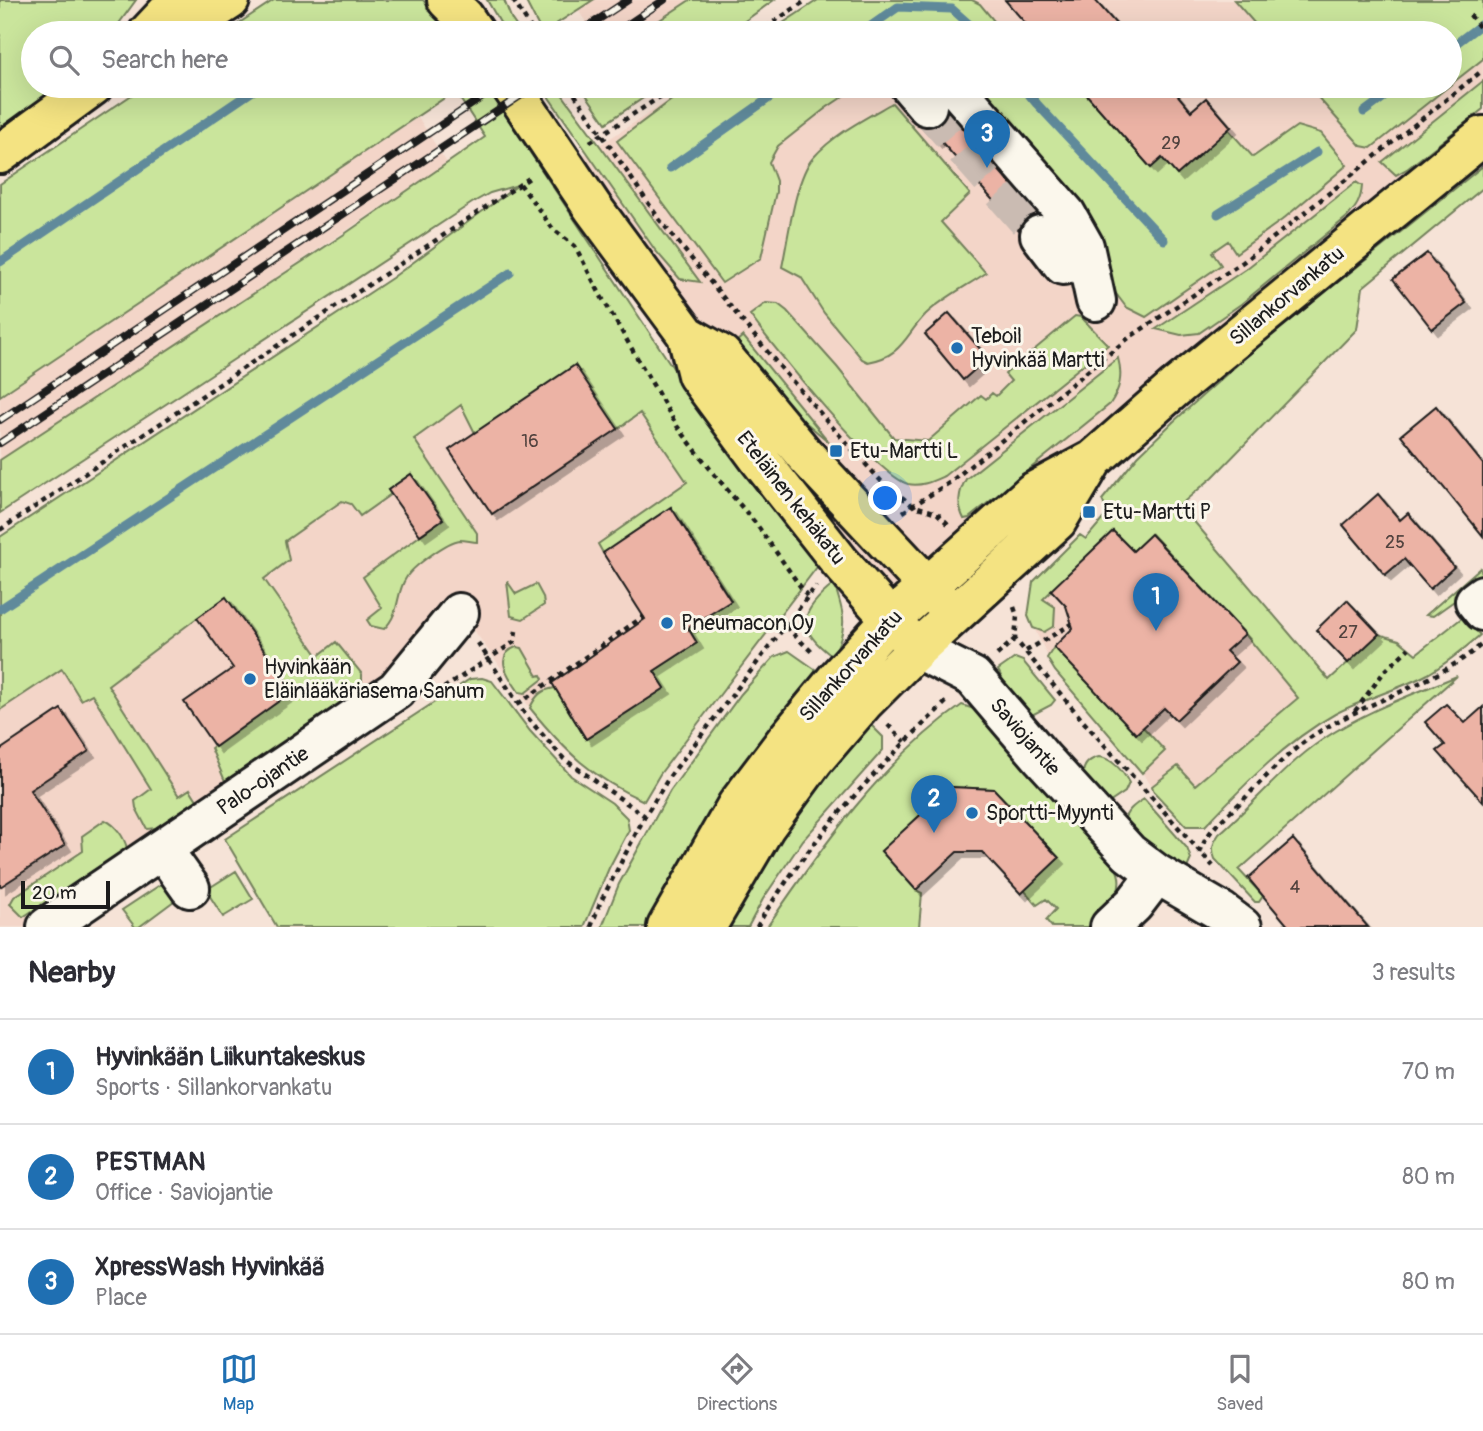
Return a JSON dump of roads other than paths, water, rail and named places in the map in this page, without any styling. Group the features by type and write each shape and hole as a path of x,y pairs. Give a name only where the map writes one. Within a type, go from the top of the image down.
{"main road":[{"path":"159,21 179,0"},
{"path":"198,21 230,0"},
{"path":"0,154 77,98"},
{"name":"Eteläinen kehäkatu","path":"519,98 593,208 687,335 697,375 840,562 917,649"},
{"name":"Sillankorvankatu","path":"667,927 737,805 821,698 891,620 1033,492 1093,460 1175,388 1483,136"},
{"name":"Eteläinen kehäkatu","path":"687,335 722,355 804,454 954,615"},
{"name":"Sillankorvankatu","path":"706,927 765,827 814,760 864,702 917,649 1057,521 1093,460"}],"street":[{"path":"936,98 1066,214 1084,246 1096,301"},
{"path":"1040,235 1063,265"},
{"name":"Palo-ojantie","path":"47,927 103,902 163,850 396,690 459,613"},
{"name":"Saviojantie","path":"954,615 973,677"},
{"name":"Saviojantie","path":"917,649 973,677 1129,853 1157,874 1203,882 1222,912 1242,927"},
{"path":"163,850 190,888"},
{"path":"1110,927 1134,904 1157,874"}],"waterway":[{"path":"878,21 898,7 952,9 966,21"},
{"path":"1462,39 1483,23"},
{"path":"0,262 242,98"},
{"path":"670,168 769,98"},
{"path":"1032,98 1164,240"},
{"path":"1364,112 1383,98"},
{"path":"1218,214 1317,152"},
{"path":"0,609 510,273"}],"tunnel":[{"path":"927,106 1040,235"}],"railway":[{"path":"596,21 628,0"},
{"path":"633,21 664,0"},
{"path":"0,420 481,98"},
{"path":"0,443 517,98"}],"place":[{"name":"XpressWash Hyvinkää","path":"987,168"},
{"name":"Teboil Hyvinkää Martti","path":"957,348"},
{"name":"Etu-Martti L","path":"836,451"},
{"name":"Etu-Martti P","path":"1089,512"},
{"name":"Pneumacon Oy","path":"667,623"},
{"name":"Hyvinkään Liikuntakeskus","path":"1156,631"},
{"name":"Hyvinkään Eläinlääkäriasema Sanum","path":"250,679"},
{"name":"Sportti-Myynti","path":"972,813"},
{"name":"PESTMAN","path":"934,833"}]}
